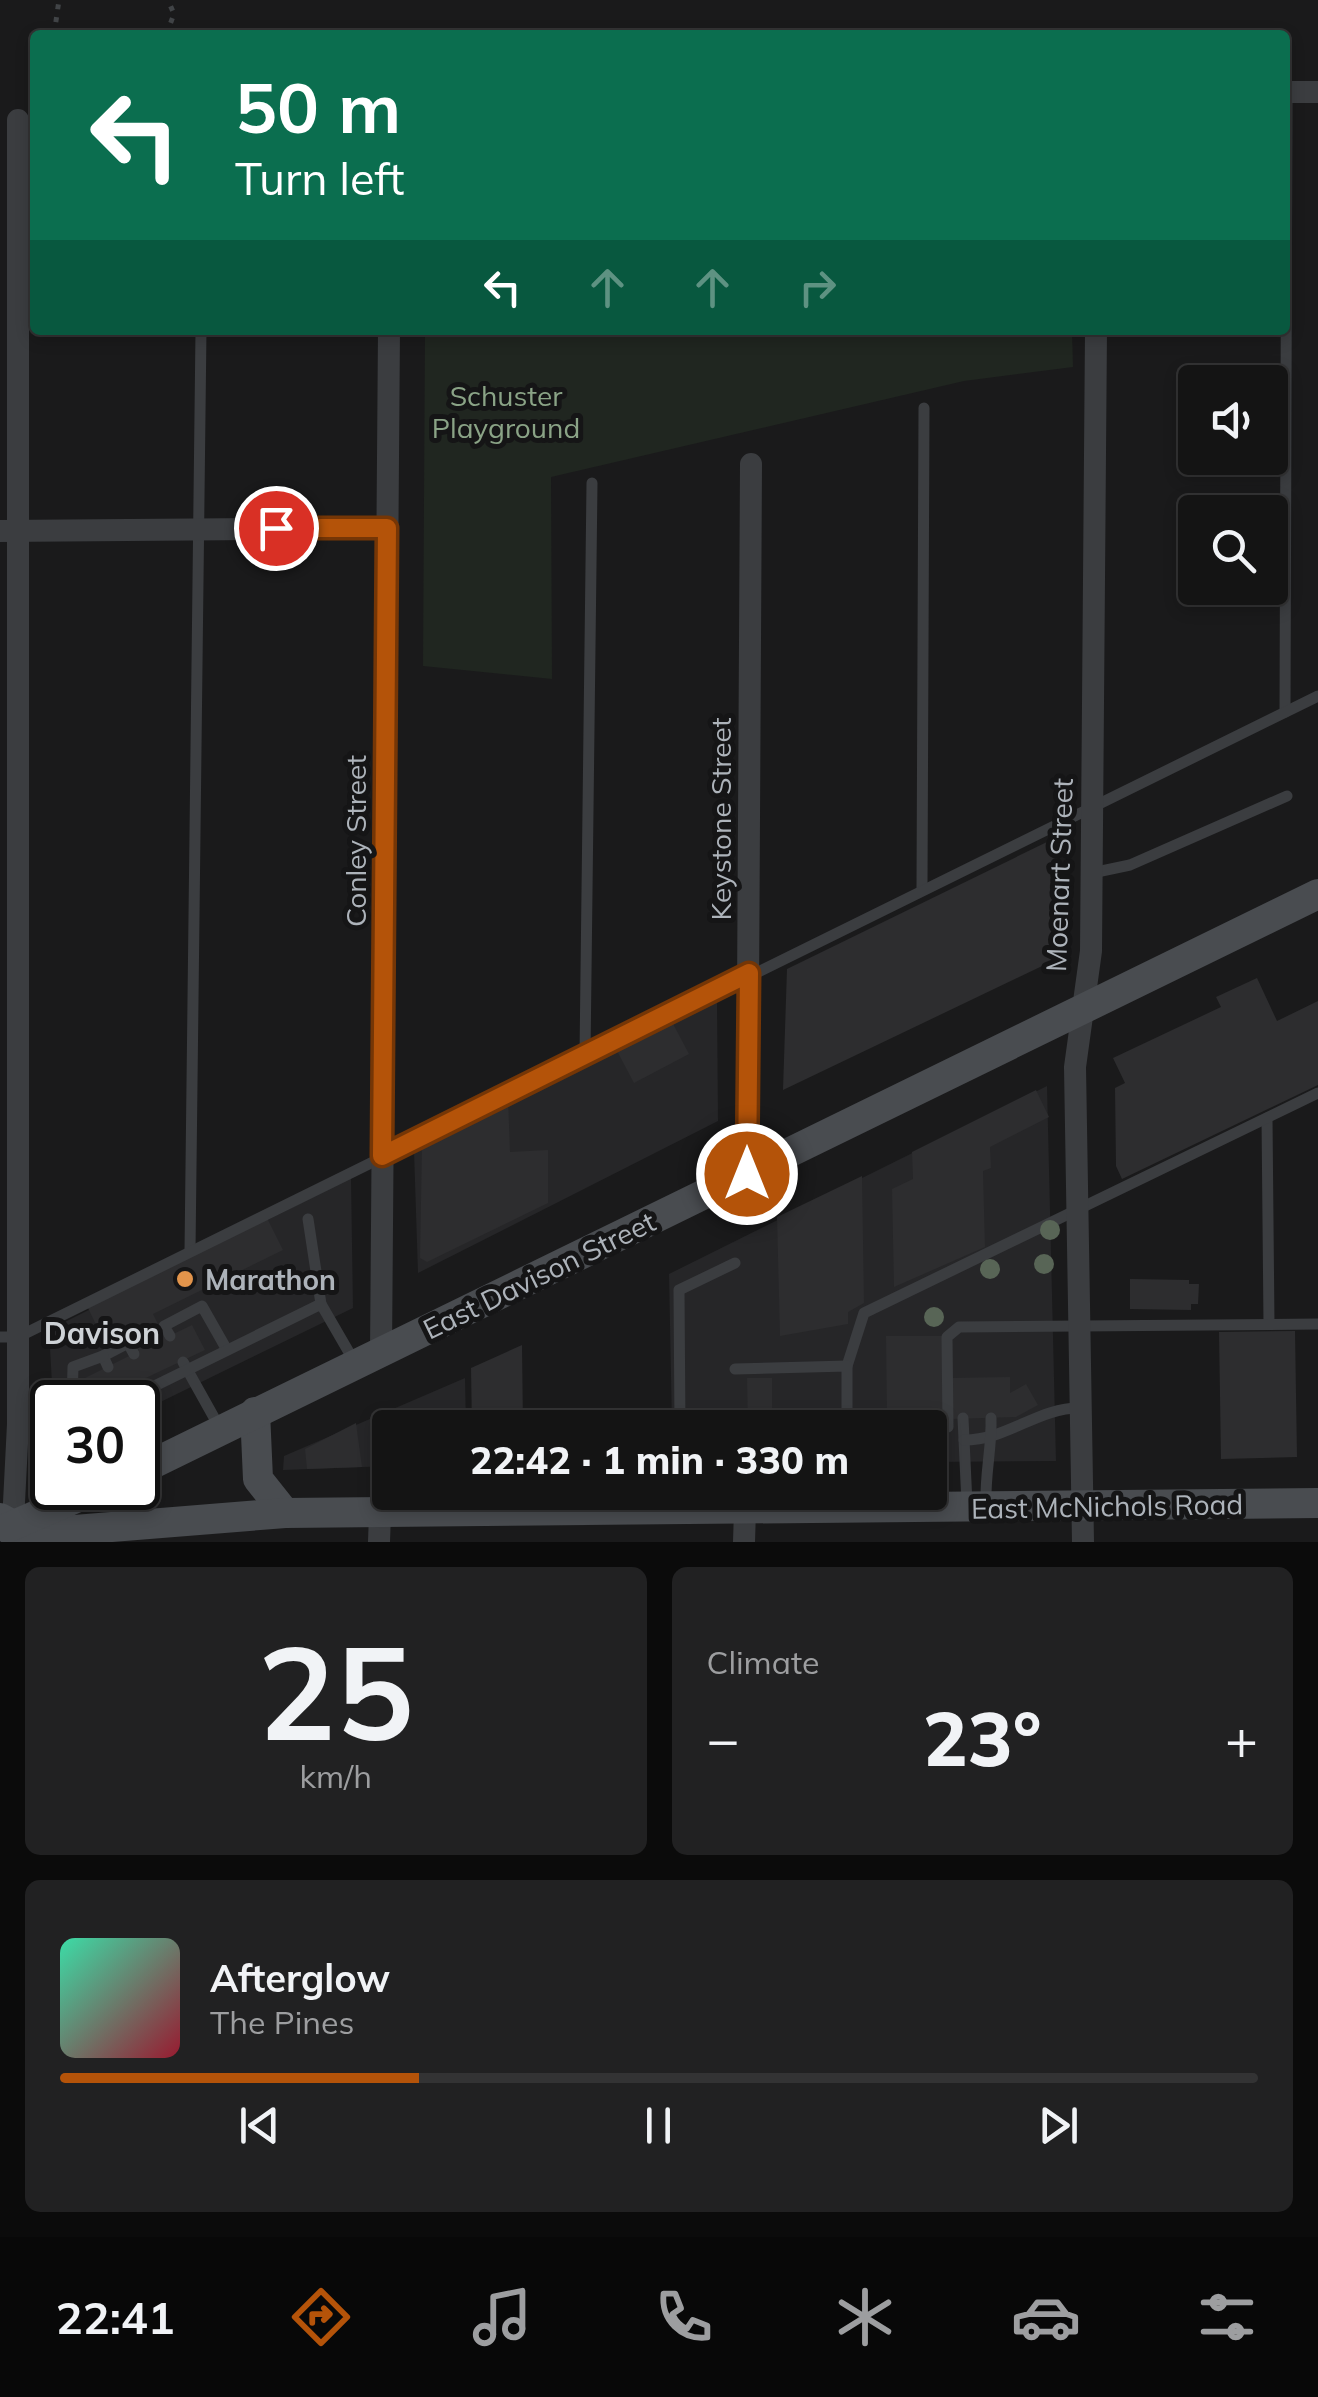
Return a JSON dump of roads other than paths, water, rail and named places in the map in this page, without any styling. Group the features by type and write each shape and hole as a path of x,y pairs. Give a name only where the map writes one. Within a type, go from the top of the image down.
{"main road":[{"name":"East Davison Street","path":"160,1459 1318,894"},
{"path":"255,1412 258,1479 285,1514"},
{"name":"East McNichols Road","path":"947,1506 1318,1503"},
{"path":"6,1529 49,1510"},
{"name":"East McNichols Road","path":"6,1529 77,1531 285,1514 380,1528 744,1510"}],"street":[{"path":"1290,92 1318,92"},
{"path":"6,1529 18,1424 9,1337 8,531 18,120"},
{"name":"Conley Street","path":"368,1359 382,1156 389,335"},
{"name":"Moenart Street","path":"1083,1542 1075,1063 1092,952 1096,335"},
{"name":"Keystone Street","path":"747,1174 752,464"},
{"path":"8,531 387,528"},
{"path":"744,1510 744,1542"}],"lane":[{"path":"190,1251 202,335"},
{"path":"1285,712 1286,335"},
{"path":"922,888 924,408"},
{"path":"585,1055 592,483"},
{"path":"9,1337 1318,696"},
{"path":"1092,873 1130,864 1286,796"},
{"path":"847,1410 847,1366 864,1313 1318,1092"},
{"path":"1267,1118 1269,1324"},
{"path":"308,1219 320,1304 368,1359"},
{"path":"680,1410 679,1290 735,1263"},
{"path":"157,1380 320,1304"},
{"path":"165,1330 202,1306 227,1350"},
{"path":"948,1427 947,1337 959,1327 1318,1324"},
{"path":"72,1380 72,1366 106,1361 131,1346"},
{"path":"185,1365 221,1430"},
{"path":"734,1369 847,1366"},
{"path":"964,1440 992,1440 1059,1408 1081,1408"},
{"path":"963,1418 977,1508"},
{"path":"977,1508 992,1440 991,1418"},
{"path":"18,1424 30,1425"}],"place":[{"name":"Marathon","path":"185,1279"}],"district":[{"name":"Davison","path":"102,1333"}],"park label":[{"name":"Schuster Playground","path":"506,411"}]}
